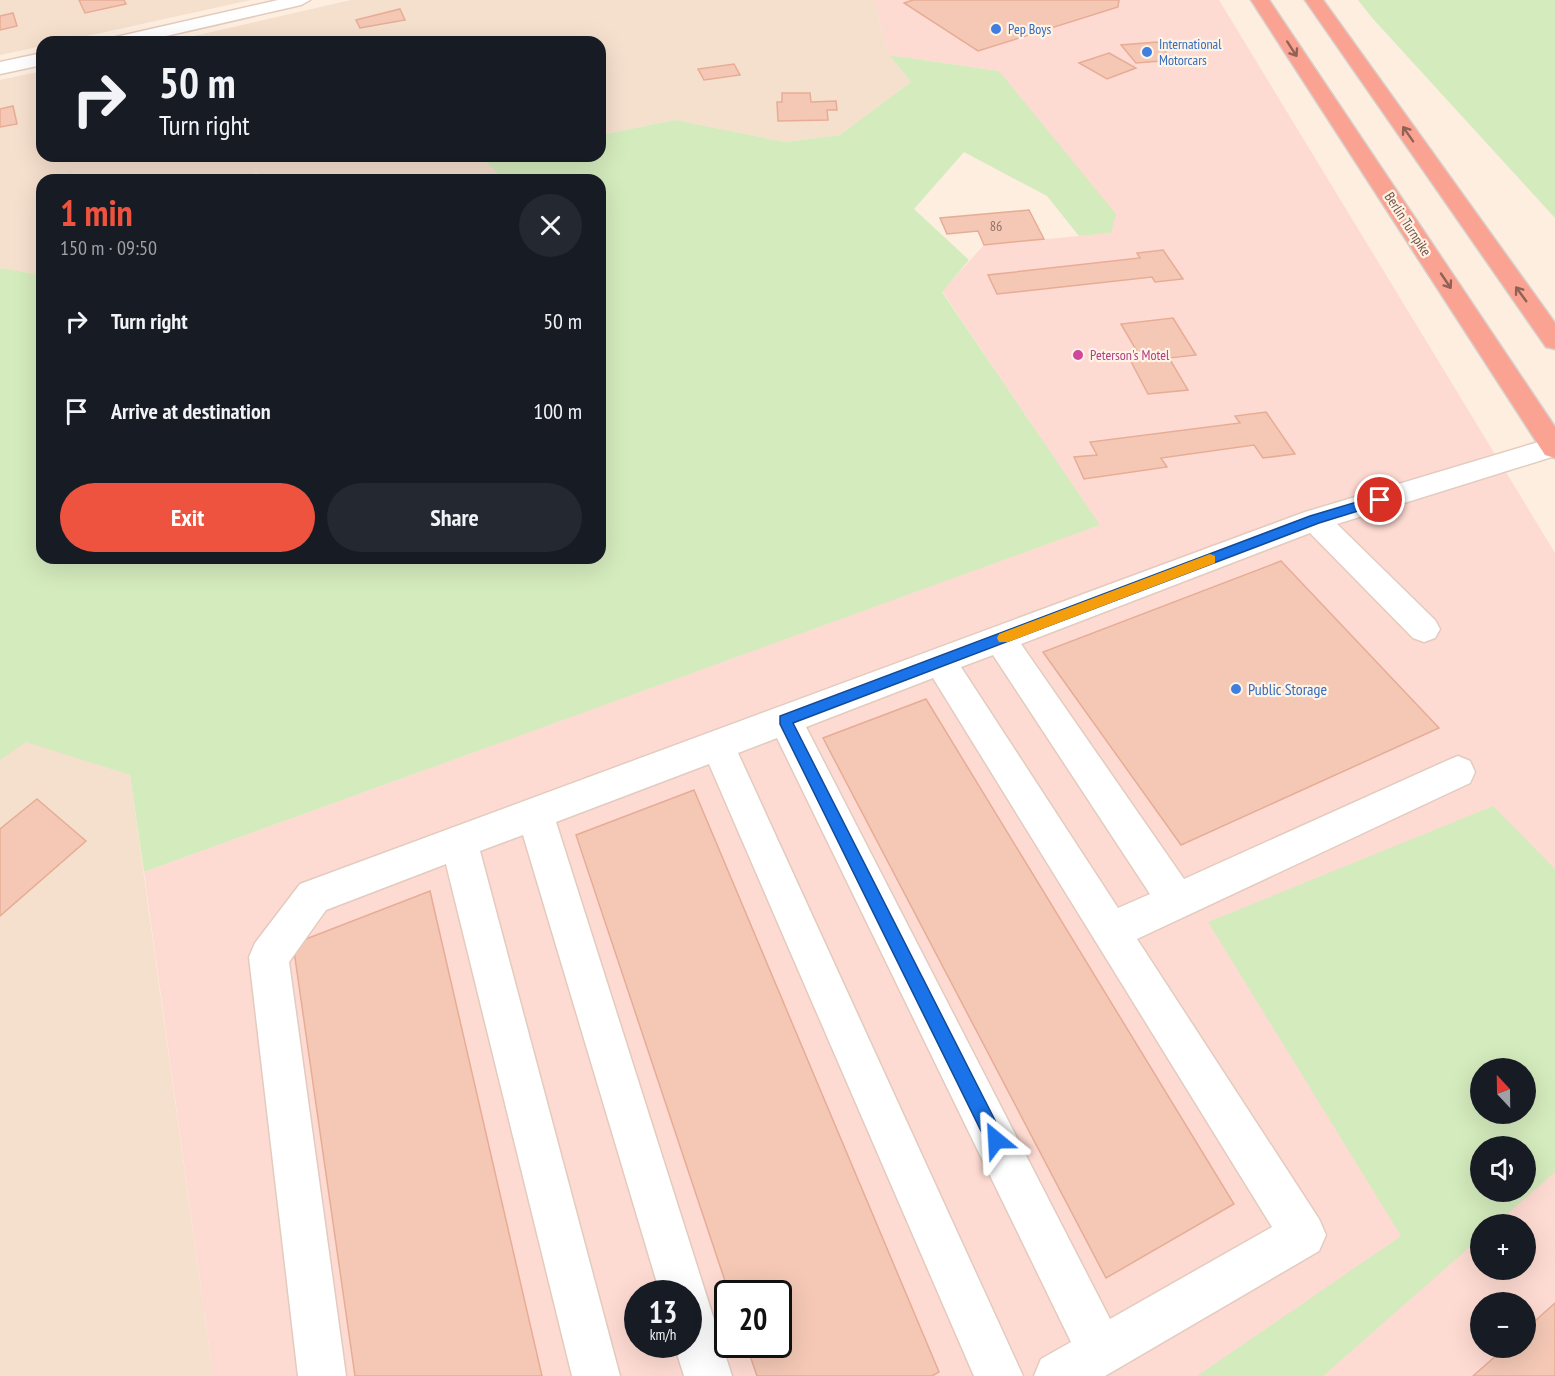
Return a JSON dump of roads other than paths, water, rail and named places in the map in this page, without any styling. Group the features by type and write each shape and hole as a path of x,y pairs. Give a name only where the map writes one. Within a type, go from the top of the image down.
{"highway":[{"name":"Berlin Turnpike","path":"1260,0 1554,447"},
{"path":"1314,0 1555,341"}],"street":[{"path":"142,36 301,0"},
{"path":"0,68 36,60"},
{"path":"322,1376 268,957 313,897 1315,520 1554,447"},
{"path":"1315,520 1424,629"},
{"path":"1000,639 1176,900"},
{"path":"940,662 1303,1234 1058,1376"},
{"path":"785,720 1101,1351"},
{"path":"718,746 999,1376"},
{"path":"1111,931 1458,771"},
{"path":"535,814 678,1280"},
{"path":"459,842 596,1376"},
{"path":"702,1357 708,1376"}],"place":[{"name":"Pep Boys","path":"996,29"},
{"name":"International Motorcars","path":"1147,52"},
{"name":"Peterson's Motel","path":"1078,355"},
{"name":"Public Storage","path":"1236,689"}]}
